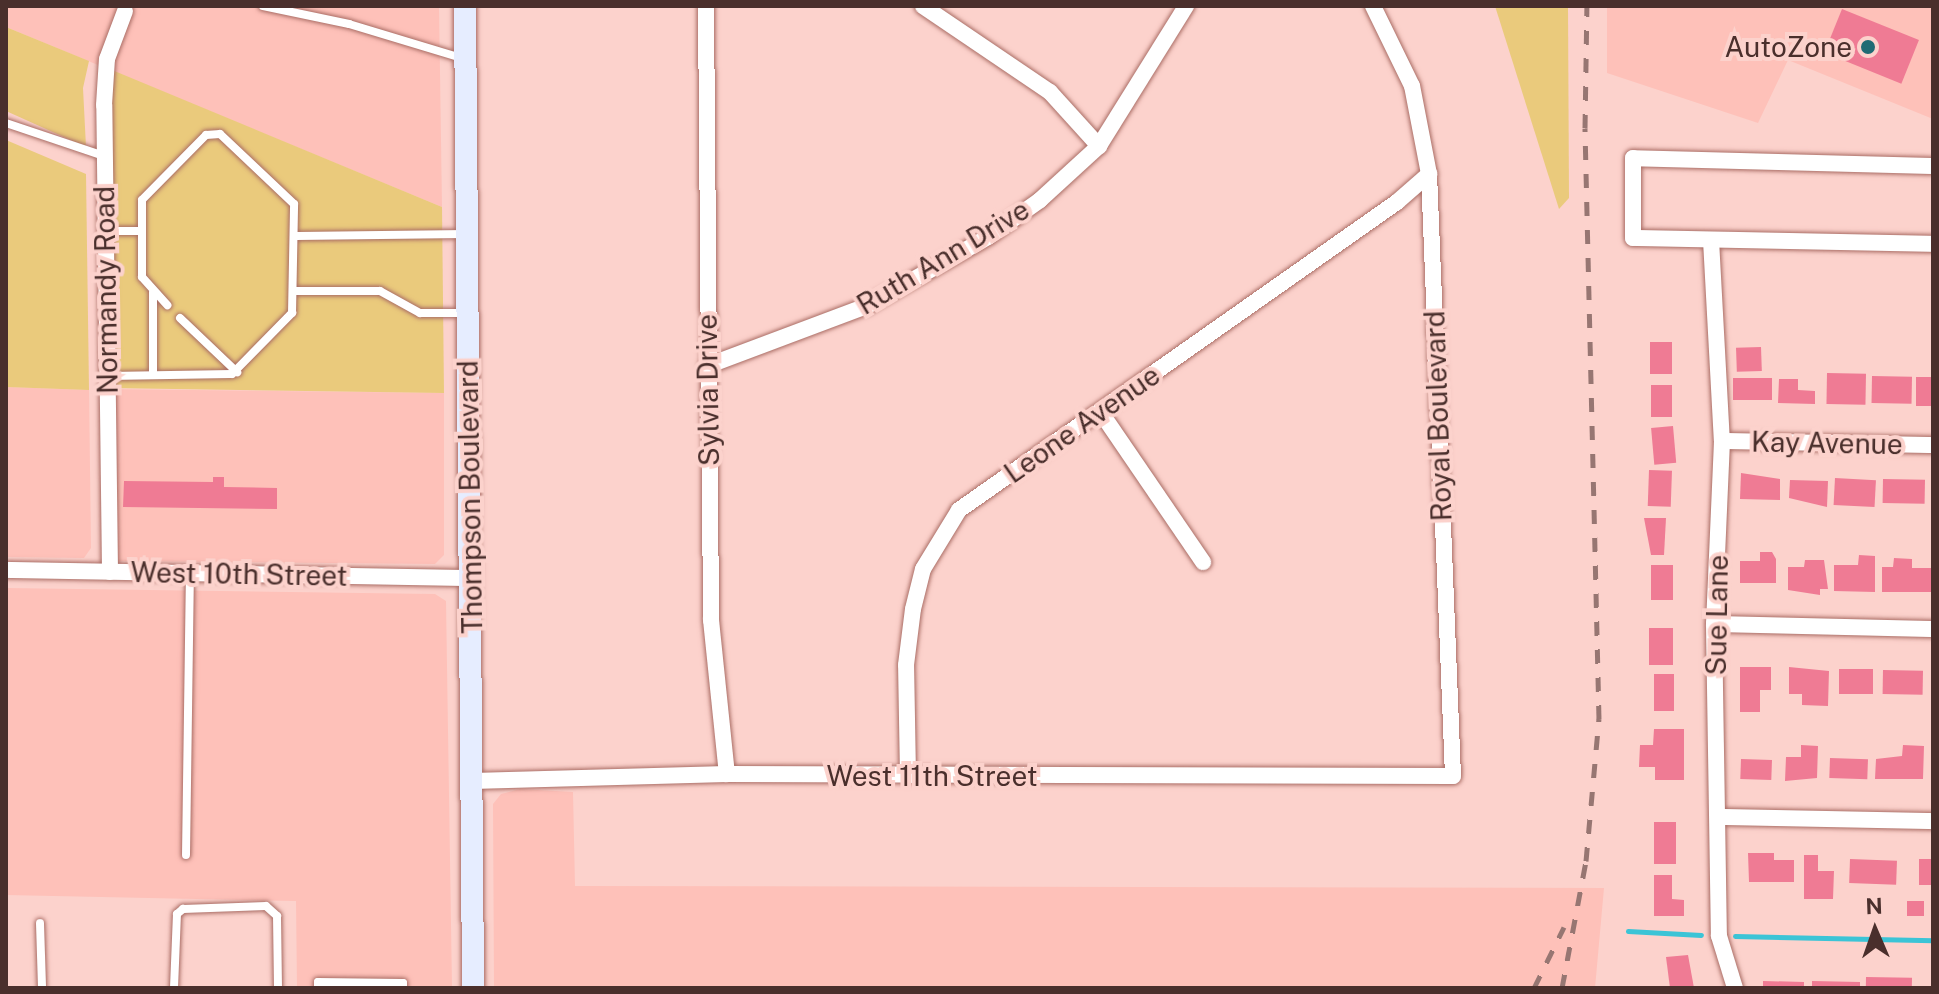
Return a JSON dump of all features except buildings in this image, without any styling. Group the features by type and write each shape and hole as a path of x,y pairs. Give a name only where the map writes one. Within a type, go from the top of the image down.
{"main road":[{"name":"Thompson Boulevard","path":"465,6 473,988"}],"street":[{"name":"Sylvia Drive","path":"706,6 711,620 727,774"},
{"path":"923,6 1050,92 1099,146"},
{"name":"Ruth Ann Drive","path":"707,366 790,338 917,280 1040,200 1099,146 1186,6"},
{"name":"Royal Boulevard","path":"1373,6 1412,86 1429,174 1453,776 1392,776"},
{"name":"Normandy Road","path":"110,572 105,156 107,59 125,11"},
{"path":"1933,166 1633,158 1633,238 1933,244"},
{"name":"Leone Avenue","path":"908,776 906,665 923,569 939,538 959,510 1397,202 1429,174"},
{"name":"Sue Lane","path":"1711,240 1722,441 1714,624 1720,817 1719,936 1735,988"},
{"path":"1100,411 1203,562"},
{"name":"Kay Avenue","path":"1722,441 1933,445"},
{"name":"West 10th Street","path":"6,570 471,578"},
{"path":"1714,624 1933,629"},
{"name":"West 11th Street","path":"472,781 727,774 1392,776"},
{"path":"1720,817 1933,821"}],"lane":[{"path":"263,6 349,24 465,60"},
{"path":"6,123 105,156"},
{"path":"107,376 237,372 290,317 296,291 296,236 291,198 225,138 213,134 142,200 142,277 167,305"},
{"path":"106,231 141,231"},
{"path":"296,236 467,234"},
{"path":"296,291 380,291 420,313 468,313"},
{"path":"153,292 153,375"},
{"path":"180,318 237,372"},
{"path":"186,855 190,573"},
{"path":"174,988 177,914 183,909 266,906 277,916 278,988"},
{"path":"40,923 42,988"},
{"path":"318,988 318,982 403,983 403,988"}],"shaded area":[{"path":"6,6 439,6 442,207 6,27"},
{"path":"1495,6 1568,6 1569,198 1559,209"},
{"path":"1607,6 1933,6 1933,119 1788,60 1758,123 1607,73"},
{"path":"6,27 89,61 83,88 86,147 6,111"},
{"path":"112,70 442,207 444,393 109,388"},
{"path":"6,140 86,174 89,390 6,387"},
{"path":"6,387 89,390 91,548 84,558 6,557"},
{"path":"109,389 444,393 444,555 435,564 118,561 110,550"},
{"path":"6,588 435,594 446,601 452,988 297,988 296,901 6,895"},
{"path":"520,789 573,792 575,886 1604,888 1595,988 494,988 493,804 501,794"}],"waterway":[{"path":"1628,931 1701,935"},
{"path":"1735,936 1933,940"}],"railway":[{"path":"1562,988 1586,861 1599,719 1585,128 1587,6"},
{"path":"1534,988 1564,927"}],"place":[{"name":"AutoZone","path":"1868,47"}]}
